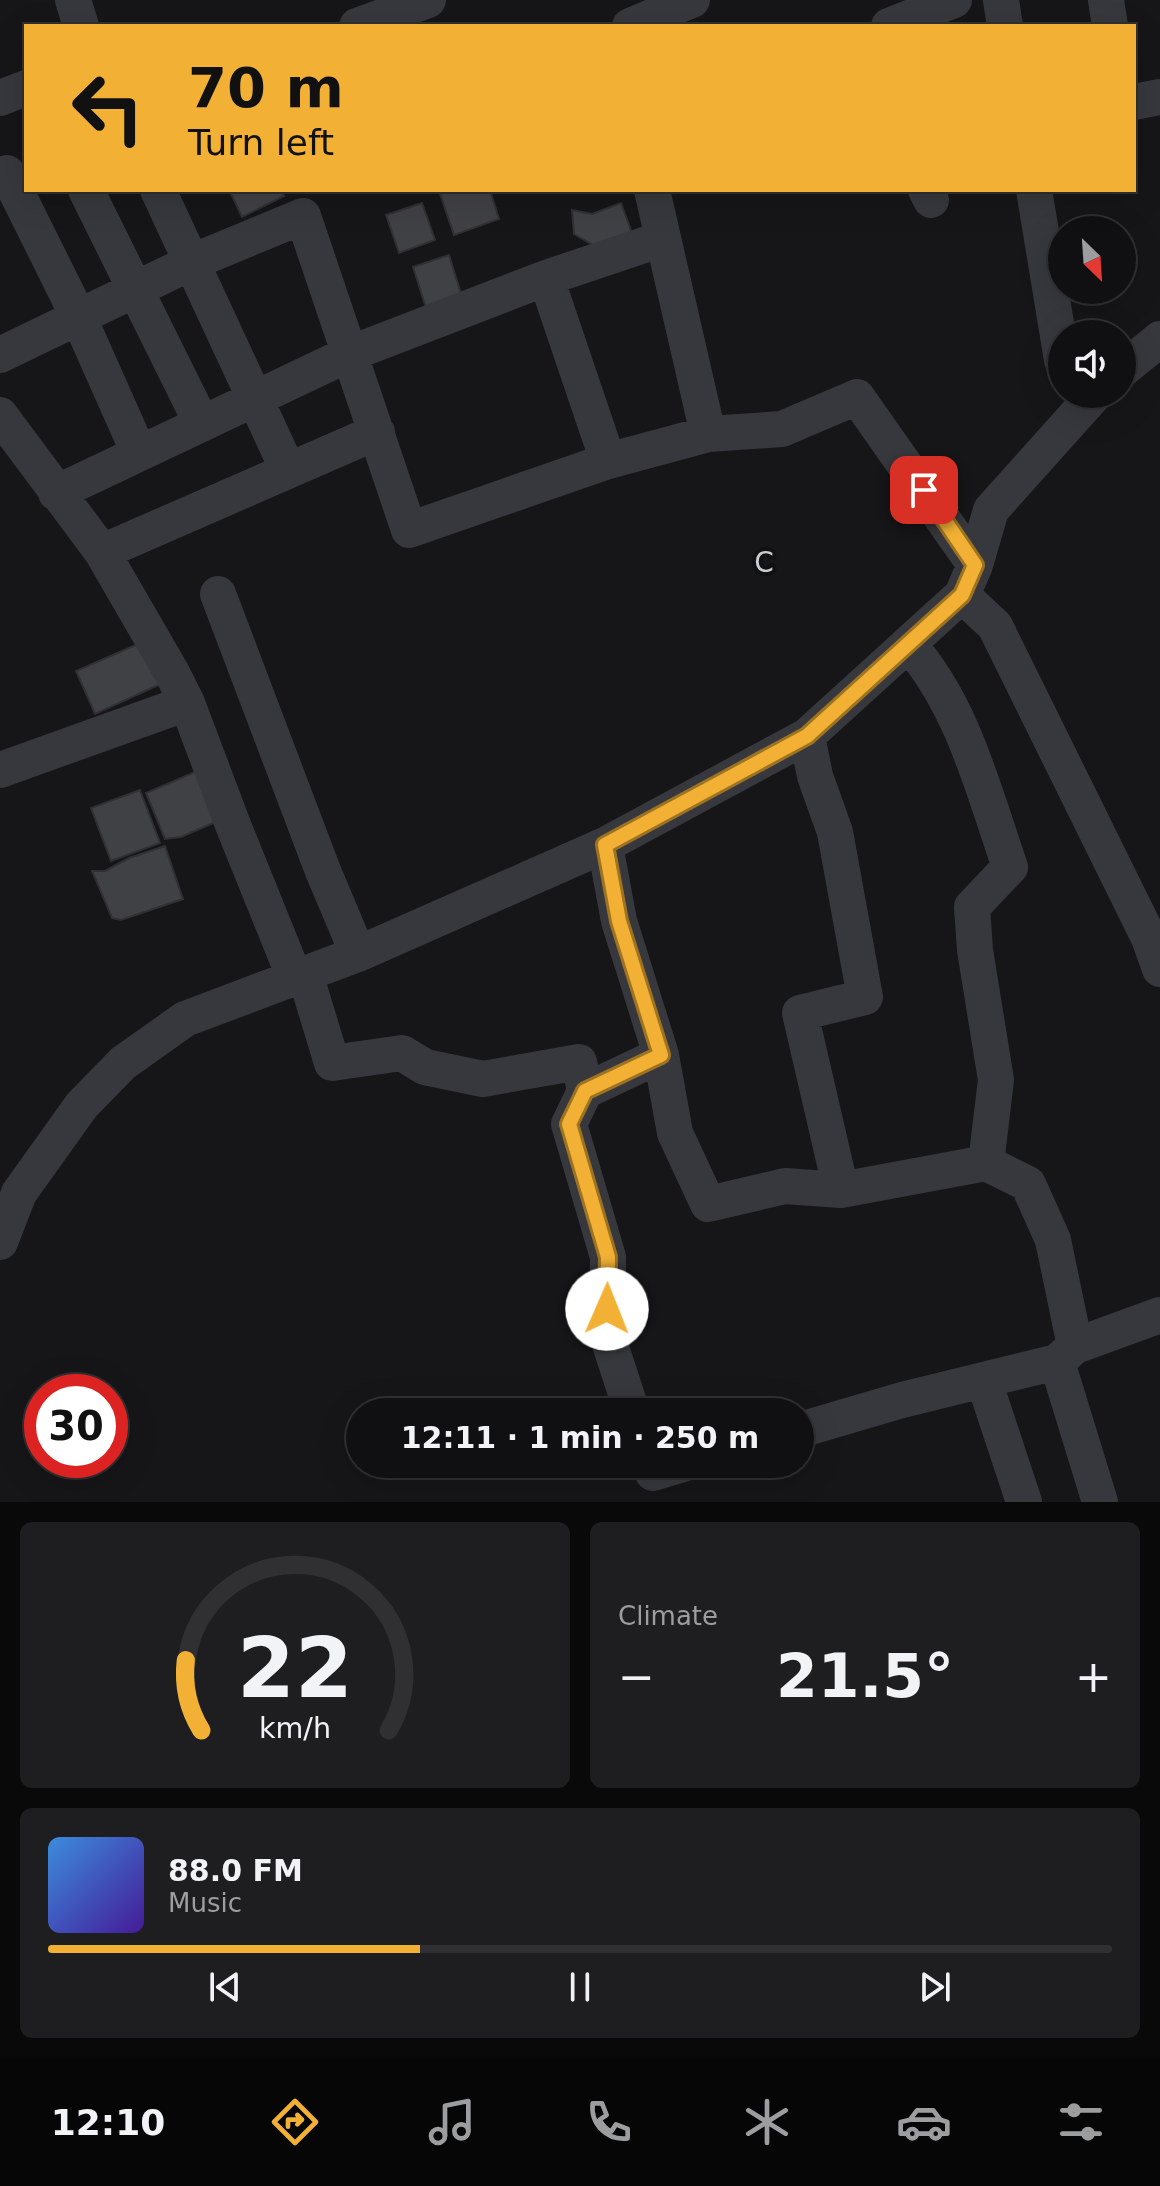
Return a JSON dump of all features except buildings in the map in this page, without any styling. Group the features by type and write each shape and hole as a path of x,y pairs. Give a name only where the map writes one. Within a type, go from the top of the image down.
{"street":[{"path":"73,0 80,24"},
{"path":"362,24 428,0"},
{"path":"635,24 692,0"},
{"path":"894,24 954,0"},
{"path":"1001,0 1005,24"},
{"path":"1106,0 1110,24"},
{"path":"0,98 24,89"},
{"path":"1136,102 1160,97"},
{"path":"11,171 139,453"},
{"path":"87,192 201,422"},
{"path":"159,192 288,470"},
{"path":"652,192 708,434"},
{"path":"1034,192 1055,320"},
{"path":"0,355 192,262 303,216 409,530 608,461 708,434 782,429 857,397 995,626 1149,938 1160,969"},
{"path":"56,493 349,354 546,278 662,239"},
{"path":"546,278 608,461"},
{"path":"1136,359 1160,339"},
{"path":"0,1242 19,1193 82,1105 123,1063 185,1019 358,954 605,845 807,736 908,644 968,580 991,510 1074,408"},
{"path":"0,415 102,552 187,703 300,975 332,1063 402,1053 425,1067 483,1079 579,1062 585,1091 569,1124 608,1257 607,1335 627,1398"},
{"path":"102,552 377,432"},
{"path":"218,594 313,846 358,954"},
{"path":"908,644 930,668 955,720 1010,867 972,907 975,950 996,1080 986,1163"},
{"path":"0,770 187,703"},
{"path":"807,736 815,776 835,832 865,997 800,1013 841,1190"},
{"path":"605,845 619,921 661,1055 675,1133 708,1204 785,1186 841,1190 986,1163 1028,1184 1053,1240 1066,1354 1100,1502"},
{"path":"585,1091 661,1055"},
{"path":"814,1426 902,1400 984,1381 1066,1354 1160,1315"},
{"path":"984,1381 1024,1502"}],"district":[{"name":"C","path":"765,562"}],"route":[{"path":"607,1309 608,1257 569,1124 585,1091 661,1055 619,921 605,845 807,736 962,595 975,565 924,490"}]}
